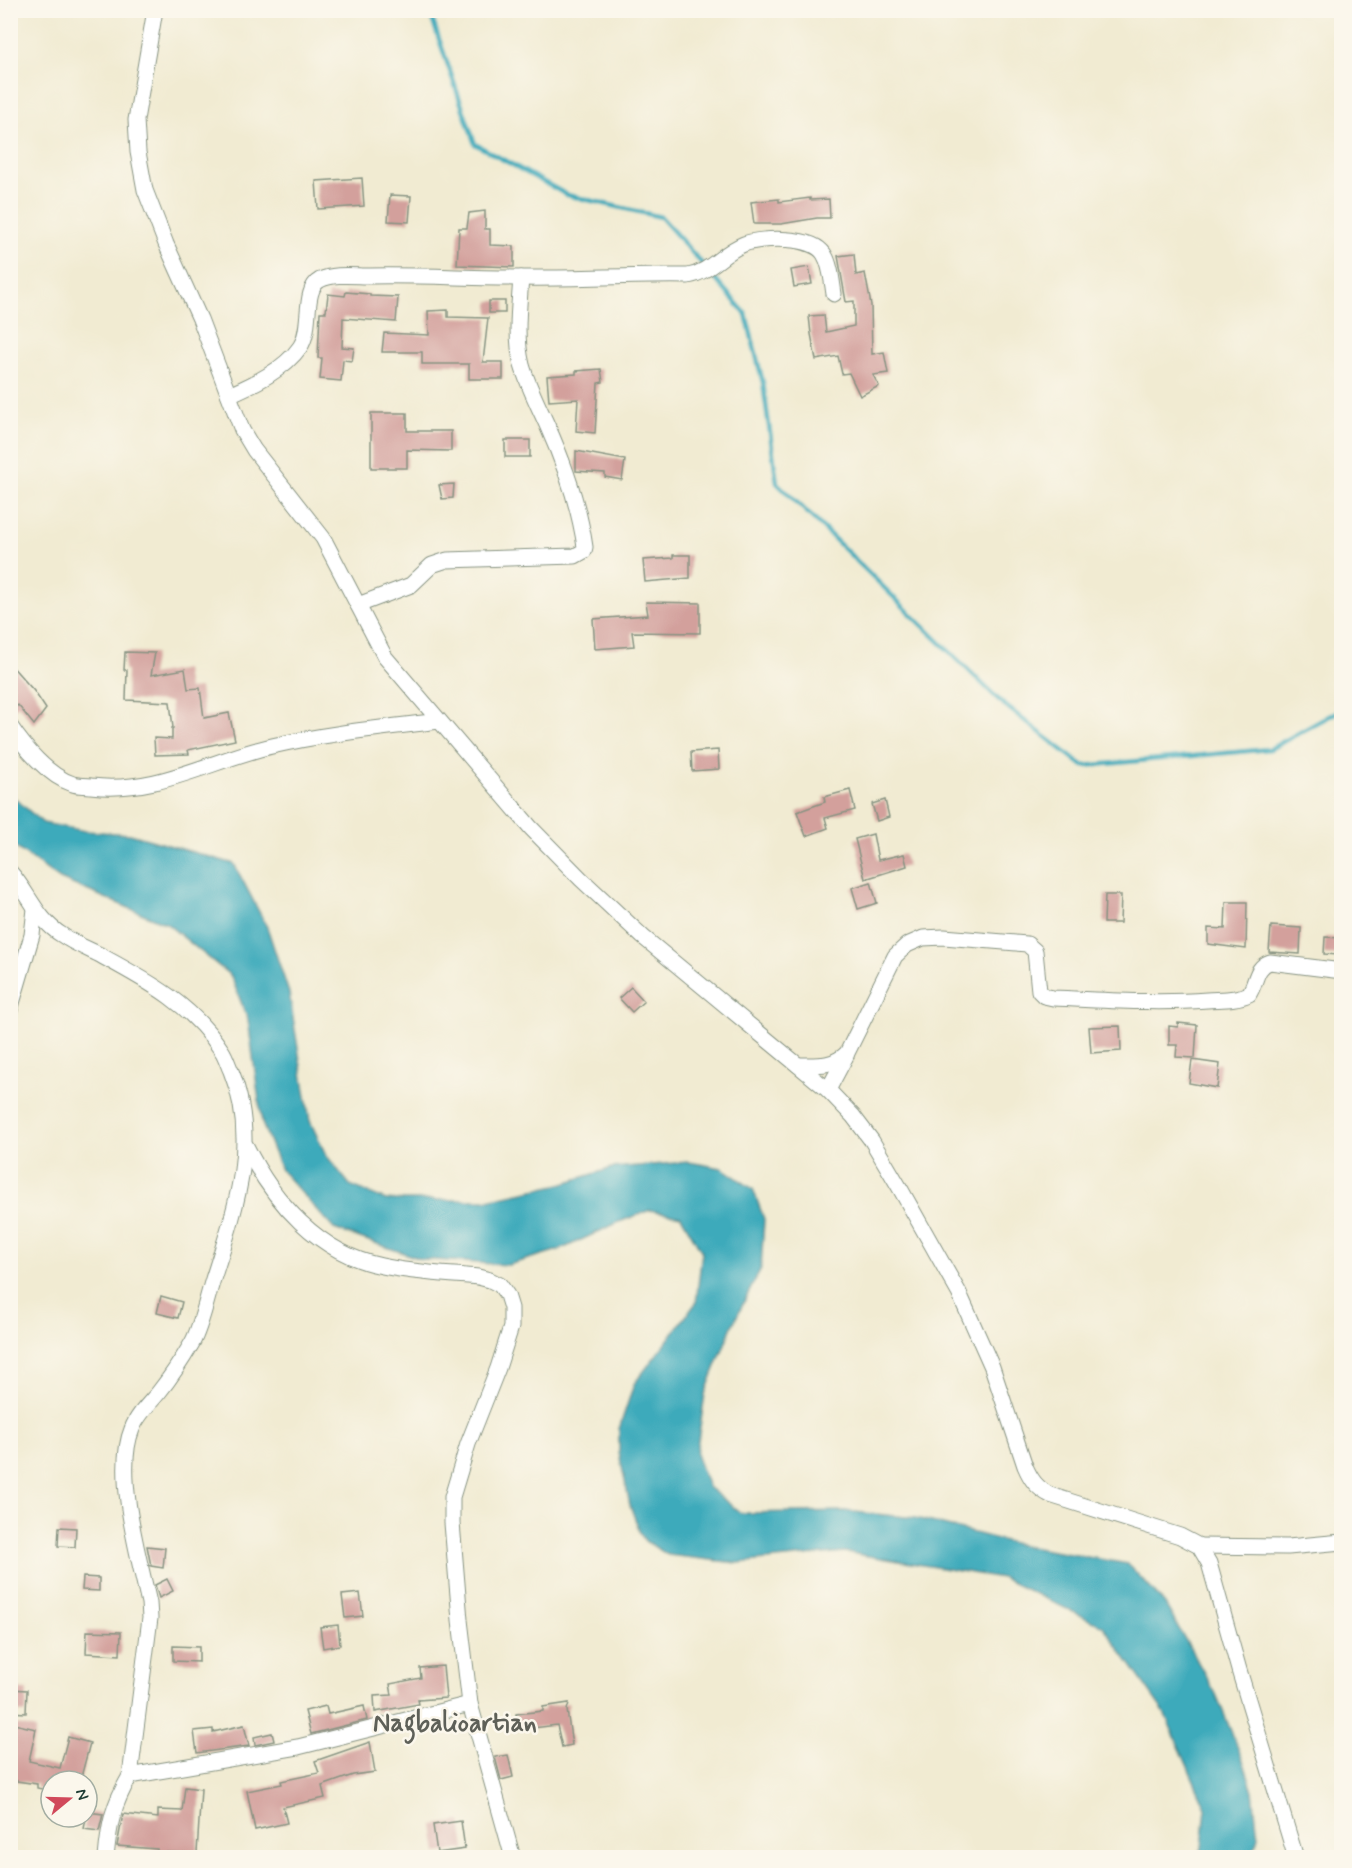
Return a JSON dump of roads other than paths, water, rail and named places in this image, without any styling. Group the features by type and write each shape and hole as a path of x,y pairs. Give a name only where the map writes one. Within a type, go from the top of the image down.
{"street":[{"path":"155,10 136,120 138,152 145,190 166,244 200,319 242,430 254,450 324,538 385,657 531,828 581,879 651,944 828,1090 853,1116 872,1141 958,1293 992,1367 1032,1480 1039,1489 1050,1495 1180,1536 1199,1546 1288,1547 1341,1542"},
{"path":"229,395 266,377 288,360 300,347 307,331 311,290 321,279 339,276 384,275 520,278 688,276 702,273 744,244 768,240 797,240 809,243 823,251 828,259 834,294"},
{"path":"358,605 411,585 432,565 447,560 575,556 584,551 579,514 522,364 518,344 520,278"},
{"path":"10,726 31,754 51,771 73,784 104,788 143,786 269,746 303,739 439,721"},
{"path":"10,872 35,909 61,935 155,985 193,1014 222,1052 237,1085 245,1124 245,1159 234,1215 194,1340 180,1363 138,1418 129,1441 126,1478 128,1504 149,1603 150,1618 130,1776 112,1812 106,1857"},
{"path":"10,1010 32,935 35,909"},
{"path":"828,1090 896,956 907,945 924,938 944,937 1027,944 1035,951 1039,991 1044,996 1053,998 1166,1003 1239,998 1249,994 1258,972 1265,964 1341,971"},
{"path":"798,1065 826,1064 842,1059 847,1053"},
{"path":"245,1144 264,1179 277,1197 318,1238 345,1254 381,1266 490,1280 500,1286 507,1296 511,1308 511,1327 498,1368 468,1444 452,1497 452,1523 470,1704 513,1857"},
{"path":"1199,1546 1216,1581 1239,1670 1296,1857"},
{"path":"130,1776 298,1747 470,1704"}],"water":[{"path":"11,795 43,823 85,831 130,834 234,864 267,927 289,993 310,1121 326,1155 350,1185 386,1200 487,1200 561,1184 612,1168 689,1162 722,1168 753,1189 764,1219 761,1268 732,1326 705,1394 696,1454 708,1487 741,1513 844,1511 916,1518 1024,1546 1128,1564 1165,1604 1216,1694 1253,1791 1258,1837 1252,1857 1196,1857 1202,1848 1206,1808 1164,1712 1103,1626 1002,1578 844,1552 737,1563 668,1555 645,1541 630,1505 619,1453 619,1429 634,1384 696,1303 702,1252 681,1216 650,1210 562,1249 508,1265 421,1259 334,1229 281,1170 262,1123 248,1020 231,976 167,924 60,879 11,844"}],"waterway":[{"path":"429,10 475,144 567,195 661,217 746,314 763,383 777,483 1002,703 1083,766 1270,749 1342,709"}],"district":[{"name":"Nagbalioartian","path":"455,1724"}]}
